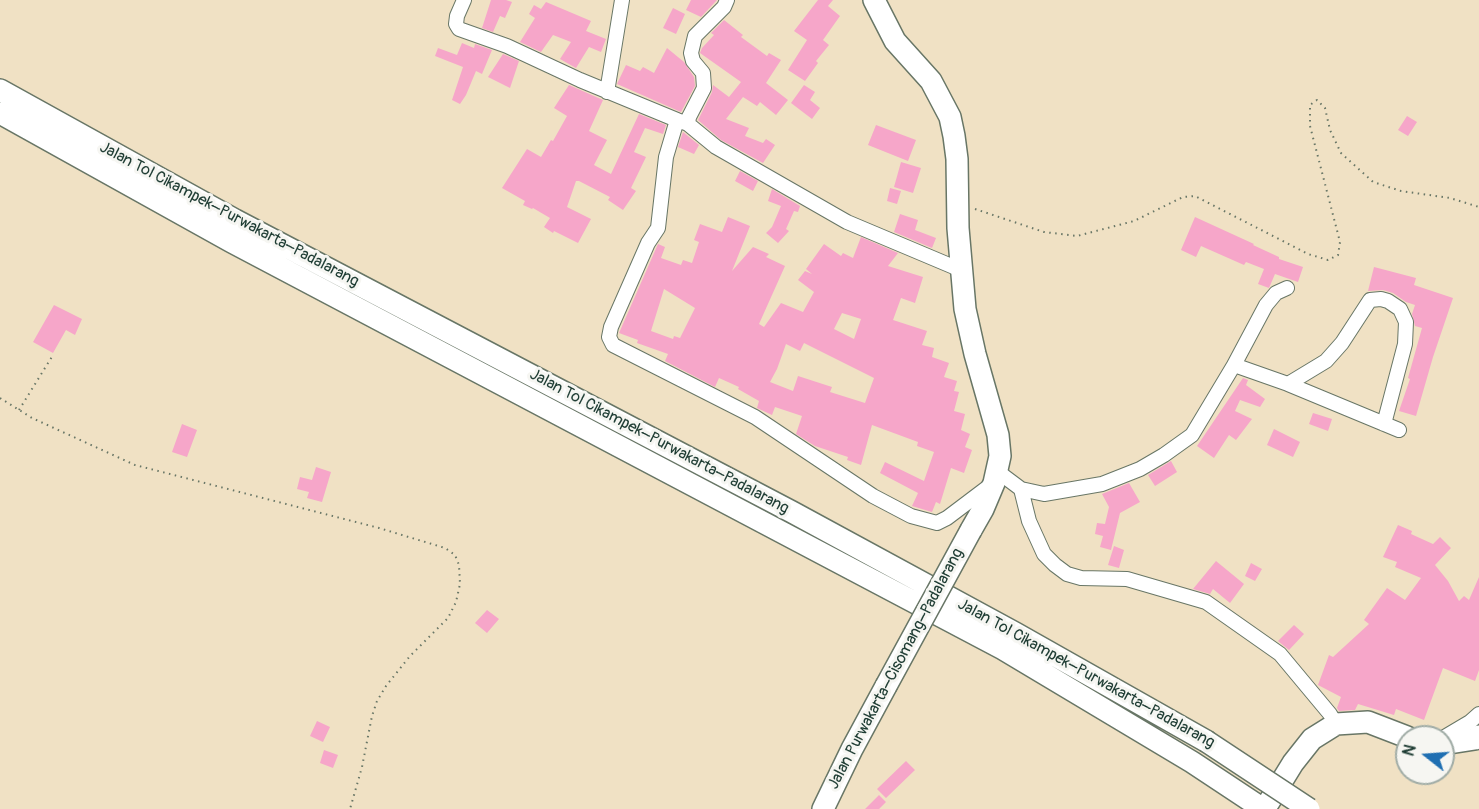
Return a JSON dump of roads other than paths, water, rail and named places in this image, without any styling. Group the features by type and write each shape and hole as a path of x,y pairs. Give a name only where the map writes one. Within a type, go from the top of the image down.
{"highway":[{"path":"874,0 895,42 931,81 950,117 957,159 958,228 965,309 998,435 1000,456 995,477"},
{"name":"Jalan Tol Cikampek–Purwakarta–Padalarang","path":"0,90 236,220 792,512 1015,633 1206,741 1309,809"},
{"name":"Jalan Tol Cikampek–Purwakarta–Padalarang","path":"0,113 232,242 1003,649 1192,762 1264,809"},
{"name":"Jalan Purwakarta–Cisomang–Padalarang","path":"823,809 852,749 983,509 995,477"},
{"path":"1264,809 1293,763 1312,739 1336,724 1368,722 1395,732"},
{"path":"1455,742 1475,739 1479,736"}],"street":[{"path":"464,0 457,16 456,24 459,29 507,46 607,92 683,122 716,147 847,222 961,270"},
{"path":"607,92 622,0"},
{"path":"728,0 724,8 695,36 691,53 693,61 703,73 704,88 689,117 683,122 666,157 658,228 648,243 611,327 609,337 614,345 755,417 873,496 911,516 937,523 947,518 995,477 1021,489 1044,494 1102,484 1140,469 1164,455 1192,435 1234,365 1266,305 1276,292 1287,288"},
{"path":"1288,384 1326,361 1342,343 1370,300 1388,302 1400,309 1406,322 1405,344 1384,424"},
{"path":"1234,365 1288,384 1399,430"},
{"path":"1021,489 1029,521 1044,554 1055,565 1081,578 1127,579 1206,602 1280,654 1336,724"},
{"path":"1455,731 1479,714"}]}
